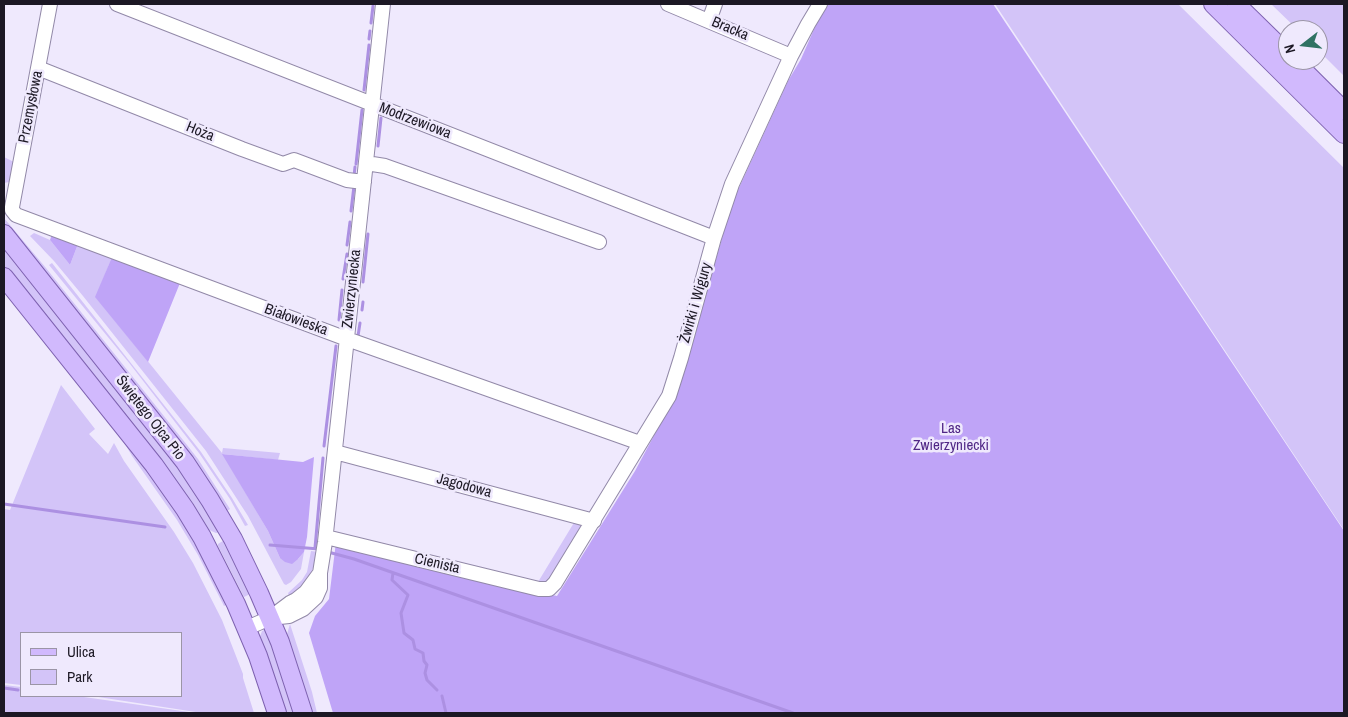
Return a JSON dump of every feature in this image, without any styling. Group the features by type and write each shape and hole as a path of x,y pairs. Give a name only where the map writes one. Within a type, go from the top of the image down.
{"main road":[{"path":"1213,4 1344,134"},
{"path":"1236,4 1278,45"},
{"path":"1303,70 1344,111"},
{"name":"Świętego Ojca Pio","path":"4,234 185,462 226,527 260,593 270,618"},
{"name":"Świętego Ojca Pio","path":"4,278 154,465 185,509 202,537 247,628"},
{"path":"202,537 209,540 217,539 223,536 226,527"},
{"path":"270,618 280,642 303,713"},
{"path":"247,628 277,713"}],"street":[{"name":"Przemysłowa","path":"12,210 50,4"},
{"name":"Modrzewiowa","path":"116,4 714,238"},
{"name":"Zwierzyniecka","path":"247,628 270,618 289,616 303,609 316,597 320,588 320,573 325,545 383,4"},
{"name":"Bracka","path":"668,4 791,56"},
{"path":"709,20 715,4"},
{"name":"Żwirki i Wigury","path":"549,589 555,584 669,396 714,238 732,184 791,56 820,4"},
{"name":"Hoża","path":"38,68 283,164 294,160 347,180 364,182"},
{"path":"366,162 385,166 599,242"},
{"name":"Białowieska","path":"12,210 18,216 43,226 347,339 640,443"},
{"name":"Jagodowa","path":"335,452 594,521"},
{"name":"Cienista","path":"325,545 539,589 549,589"}],"green space":[{"name":"Las Zwierzyniecki","path":"825,4 993,4 1344,531 1344,713 333,713 309,633 315,616 329,599 336,542 557,596 635,471 672,402 682,378 732,203 788,81 801,59"},
{"path":"995,4 1178,4 1344,168 1344,530"},
{"path":"1271,4 1344,4 1344,76 1328,60 1328,20 1288,20"},
{"path":"4,157 14,162 12,181 4,183"},
{"path":"4,218 198,459 230,509 227,511 220,504 143,399 4,225"},
{"path":"34,233 50,240 70,265 78,244 112,257 96,297 222,453 223,448 280,453 278,460 223,454 268,531 280,558 298,559 304,552 301,569 291,582 286,585 284,584 248,516 206,451 83,296 30,236"},
{"path":"52,234 78,244 70,265 50,240"},
{"path":"4,243 189,477 219,532 216,533 209,530 193,503 4,268"},
{"path":"112,257 180,283 148,362 95,297"},
{"path":"52,263 201,452 248,525 245,526 230,499 199,453 130,364 49,265"},
{"path":"4,286 161,484 186,522 229,603 224,606 198,555 177,520 122,439 4,292"},
{"path":"61,385 95,429 89,434 108,454 114,443 124,461 174,532 193,563 222,620 243,674 254,713 202,713 98,697 182,697 182,632 20,632 20,685 4,683 4,509 10,510"},
{"path":"222,454 303,462 314,457 304,552 292,564 280,558 268,531"},
{"path":"575,521 580,523 581,527 549,580 545,583 538,582"},
{"path":"226,539 254,592 244,597 218,546 218,544"},
{"path":"311,551 319,552 310,576 304,586 290,598 288,593 302,580 307,572"},
{"path":"290,624 317,713 312,713 287,634"},
{"path":"266,629 270,632 297,713 282,713 259,639 262,631"},
{"path":"4,685 20,687 20,697 84,697 196,713 4,713"}],"waterway":[{"path":"371,23 373,6"},
{"path":"369,39 370,31"},
{"path":"364,90 369,45"},
{"path":"356,164 362,110"},
{"path":"378,146 381,118"},
{"path":"354,176 355,167"},
{"path":"351,211 354,186"},
{"path":"347,245 350,222"},
{"path":"363,282 368,234"},
{"path":"343,279 347,254"},
{"path":"339,320 342,290"},
{"path":"362,310 363,302"},
{"path":"358,336 360,323"},
{"path":"324,446 336,346"},
{"path":"315,548 323,458"},
{"path":"4,504 165,527"},
{"path":"270,545 319,549"},
{"path":"328,552 354,559 793,713"},
{"path":"393,573 392,580 408,595 401,613 404,633 413,640 415,649 423,653 424,661 427,665 425,673 427,680 437,690"},
{"path":"4,688 18,690"},
{"path":"442,696 446,713"}]}
